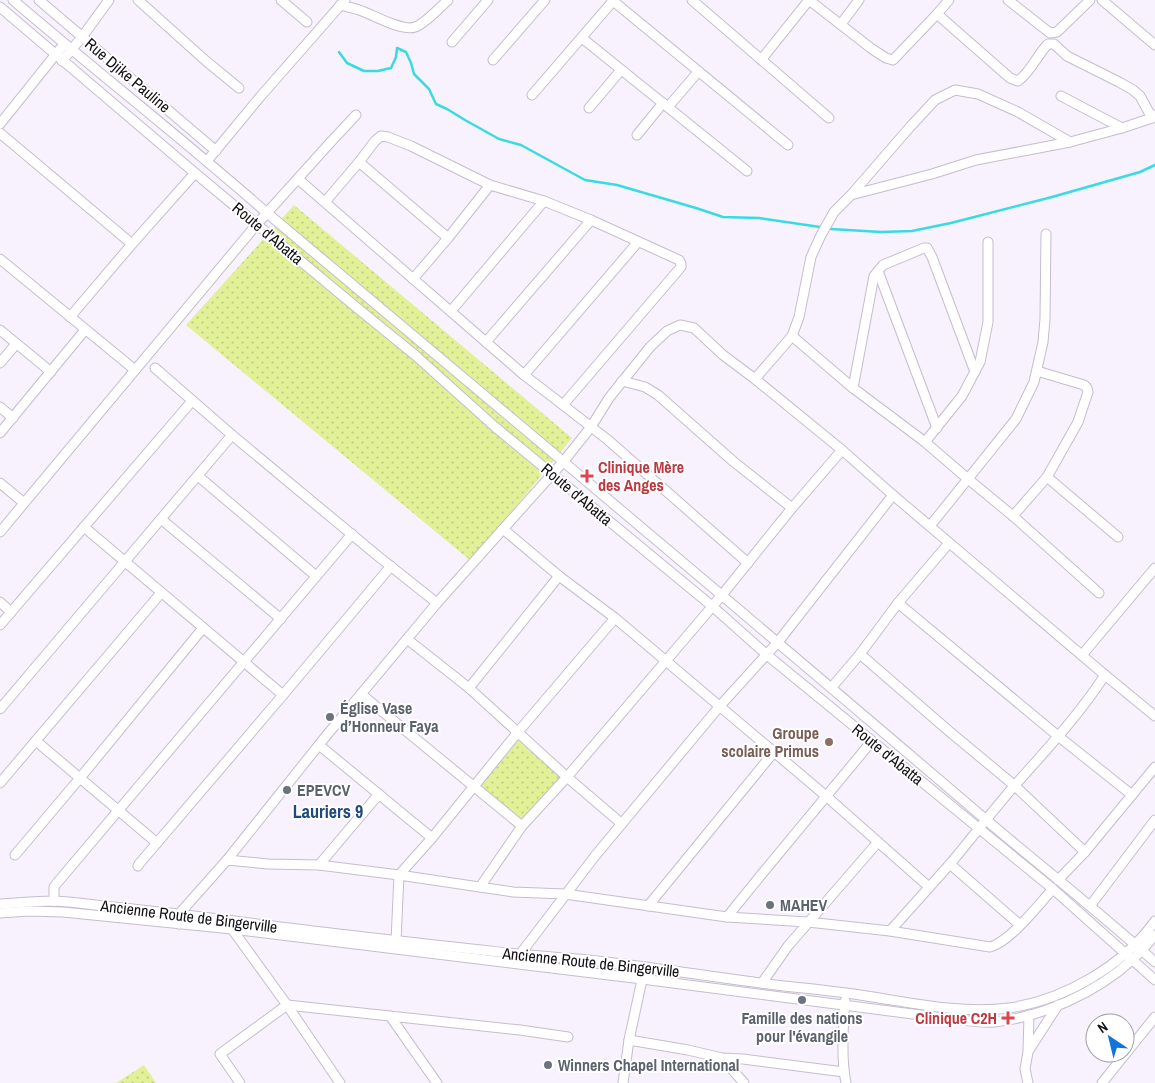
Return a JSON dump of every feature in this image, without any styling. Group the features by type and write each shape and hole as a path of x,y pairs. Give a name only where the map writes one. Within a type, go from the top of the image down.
{"street":[{"name":"Route d'Abatta","path":"13,0 832,687 987,820 1124,953 1155,980"},
{"name":"Rue Djike Pauline","path":"39,0 216,151"},
{"path":"0,124 68,47 82,36 109,0"},
{"path":"138,0 206,62 239,88"},
{"path":"281,0 307,22"},
{"path":"207,161 260,97 343,3 404,28 414,27 425,20 448,0"},
{"path":"452,42 488,0"},
{"path":"493,60 545,0"},
{"path":"692,0 829,118"},
{"path":"761,60 809,0 872,49 893,60 949,0"},
{"path":"841,24 859,0"},
{"path":"1008,0 1050,33 1057,32 1090,0"},
{"path":"1102,0 1155,45"},
{"path":"532,95 612,1 788,145"},
{"name":"Route d'Abatta","path":"0,7 195,173 415,354 494,426 712,606 767,655 980,829 1055,884 1090,906 1155,962"},
{"path":"851,195 932,174 976,160 1070,142 1122,128 1154,116 1140,96 1133,90 1067,56 1054,44 1048,44 1041,51 1024,76 1018,81 1010,78 937,14"},
{"path":"582,38 747,171"},
{"path":"589,108 622,70"},
{"path":"637,134 698,72"},
{"path":"756,379 792,336 799,317 811,256 834,212 935,100 954,90 978,94 1018,112 1070,142"},
{"path":"1061,96 1122,128"},
{"path":"0,532 257,224 356,115"},
{"path":"0,133 132,244"},
{"path":"325,202 375,141 381,136 388,137 411,146 490,185 544,201 679,260 682,264 680,267 563,405"},
{"path":"359,162 448,238"},
{"path":"70,318 195,173"},
{"path":"298,179 524,374 616,446 748,562"},
{"path":"413,279 490,185"},
{"path":"451,311 544,201"},
{"path":"486,342 591,220"},
{"path":"930,526 1016,419 1034,382 1045,319 1046,234"},
{"path":"524,374 638,242"},
{"path":"925,442 962,396 980,362 988,322 988,242"},
{"path":"854,388 874,276 883,265 924,248 928,250 975,372"},
{"path":"0,259 135,370"},
{"path":"878,270 937,428"},
{"path":"179,924 179,914 227,860 319,745 437,603 563,462 591,427 609,398 650,347 667,331 680,325 694,328 723,355 756,379 1155,716"},
{"path":"0,330 51,372"},
{"path":"0,433 85,330"},
{"path":"792,336 1014,516 1099,593"},
{"path":"0,363 16,344"},
{"path":"155,368 232,435 437,603"},
{"path":"1014,516 1047,477 1078,422 1088,392 1084,385 1036,371"},
{"path":"622,381 645,387 658,395 734,462 792,508"},
{"path":"0,625 192,401"},
{"path":"0,407 13,418"},
{"path":"0,709 232,435"},
{"path":"480,887 522,826 567,777 722,596 792,508 842,450"},
{"path":"198,476 316,576"},
{"path":"1047,477 1118,537"},
{"path":"0,483 24,503"},
{"path":"513,964 565,894 719,707 778,642 893,495"},
{"path":"161,520 281,619"},
{"path":"84,527 283,695"},
{"path":"503,529 559,576 615,618 826,796 930,887"},
{"path":"54,901 54,887 352,534"},
{"path":"832,687 860,654 898,603 950,543"},
{"path":"138,866 391,566"},
{"path":"1082,656 1155,568"},
{"path":"469,688 559,576"},
{"path":"0,783 161,593"},
{"path":"0,602 11,612"},
{"path":"898,603 1132,795"},
{"path":"396,940 399,875 615,618"},
{"path":"15,855 203,628"},
{"path":"407,639 469,688 622,824"},
{"path":"860,654 1015,786 1085,852"},
{"path":"890,932 1058,736 1096,690 1105,675"},
{"path":"361,694 522,826"},
{"path":"36,741 157,843"},
{"path":"728,917 872,741"},
{"path":"319,745 432,838"},
{"path":"648,906 774,752"},
{"path":"227,860 268,864 319,865 513,892 565,894 728,917 808,922 990,947 999,943 1020,925 1085,852 1155,767"},
{"path":"319,865 379,794"},
{"path":"1090,906 1155,820"},
{"path":"762,983 788,946 878,842"},
{"path":"950,864 1020,925"},
{"name":"Ancienne Route de Bingerville","path":"0,904 54,901 179,914 519,954 605,962 846,992 916,1004 990,1010 1049,998 1075,987 1101,971 1124,953 1138,947 1155,935"},
{"name":"Ancienne Route de Bingerville","path":"0,913 29,911 63,912 179,924 642,979 959,1020 992,1022 1029,1015 1058,1005 1081,995 1101,983 1132,960 1155,921"},
{"path":"232,930 287,1005 340,1083"},
{"path":"623,1083 629,1040 645,968"},
{"path":"846,992 843,1049 846,1083"},
{"path":"240,1083 220,1054 287,1005 520,1030 568,1037"},
{"path":"1028,1052 1058,1005"},
{"path":"1027,1083 1025,1069 1028,1052 1029,1015"},
{"path":"390,1016 437,1083"},
{"path":"1102,1083 1155,1017"},
{"path":"629,1040 722,1058 844,1072"},
{"path":"722,1058 744,1083"}],"green space":[{"path":"294,205 572,438 471,561 186,325"},
{"path":"520,734 563,775 522,823 477,786"},
{"path":"144,1065 156,1083 116,1083"}],"waterway":[{"path":"339,52 347,63 364,71 378,71 391,68 396,57 397,48 406,52 414,74 429,89 436,104 499,139 521,145 585,180 617,185 723,217 759,218 820,227"},
{"path":"831,229 881,232 912,231 1052,197 1140,172 1155,165"}],"place":[{"name":"Clinique Mère des Anges","path":"587,476"},
{"name":"Église Vase d’Honneur Faya","path":"330,717"},
{"name":"Groupe scolaire Primus","path":"829,742"},
{"name":"EPEVCV","path":"287,790"},
{"name":"MAHEV","path":"770,905"},
{"name":"Famille des nations pour l'évangile","path":"802,1000"},
{"name":"Clinique C2H","path":"1008,1018"},
{"name":"Winners Chapel International","path":"548,1065"}],"district":[{"name":"Lauriers 9","path":"328,812"}]}
